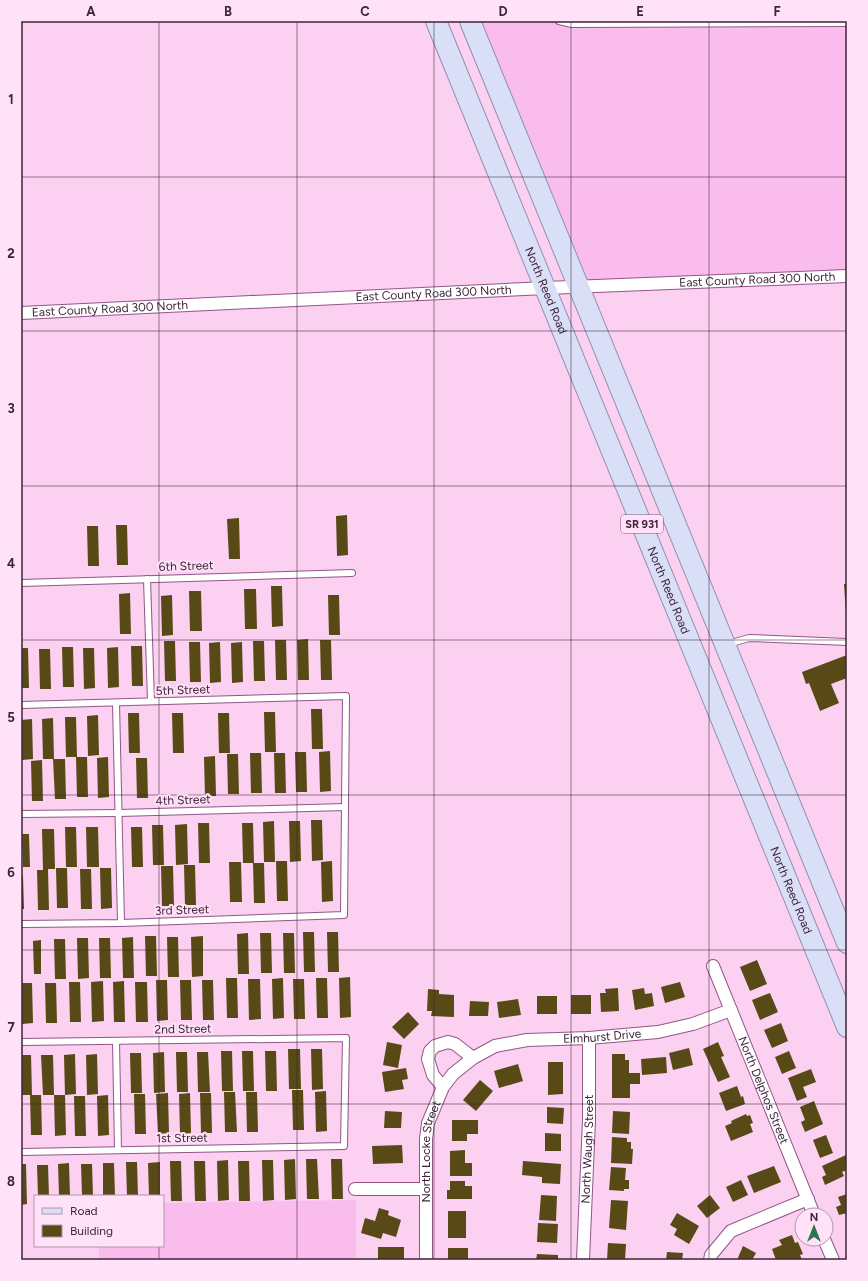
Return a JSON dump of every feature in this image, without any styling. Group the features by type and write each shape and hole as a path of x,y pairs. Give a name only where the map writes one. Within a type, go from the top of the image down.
{"main road":[{"name":"North Reed Road","path":"436,21 847,1026"},
{"name":"SR 931","path":"470,21 847,943"}],"street":[{"name":"East County Road 300 North","path":"21,313 578,286 847,276"},
{"name":"North Delphos Street","path":"713,966 811,1207"},
{"name":"Elmhurst Drive","path":"473,1058 495,1046 527,1040 589,1038 658,1032 693,1024 731,1010"},
{"name":"North Waugh Street","path":"583,1260 589,1120 589,1038"},
{"path":"443,1086 433,1075 428,1059 430,1051 436,1046 448,1042 456,1044 473,1058"},
{"name":"North Locke Street","path":"426,1260 426,1139 428,1123 443,1086 453,1074 473,1058"},
{"path":"355,1189 426,1189"},
{"path":"710,1260 711,1255 731,1231 808,1199"},
{"path":"827,1247 833,1260"}],"lane":[{"path":"559,21 572,24 603,22 847,23"},
{"name":"6th Street","path":"21,583 352,573"},
{"path":"147,579 151,702"},
{"path":"725,645 749,638 847,642"},
{"name":"5th Street","path":"21,705 346,696 345,807"},
{"path":"116,703 121,923"},
{"name":"4th Street","path":"21,814 345,807"},
{"name":"3rd Street","path":"21,924 121,923 344,915 345,807"},
{"name":"2nd Street","path":"21,1042 346,1038 344,1146"},
{"path":"116,1041 118,1150"},
{"name":"1st Street","path":"21,1152 344,1146"}],"shaded area":[{"path":"470,21 847,21 847,278 578,287"},
{"path":"356,1200 356,1260 99,1260 99,1247 164,1247 164,1203"}],"building":[{"path":"347,515 348,555 337,556 336,516"},
{"path":"239,518 240,559 229,559 227,519"},
{"path":"116,525 127,525 128,565 117,565"},
{"path":"87,526 98,526 99,566 88,566"},
{"path":"844,584 847,584 847,613 846,613"},
{"path":"271,586 282,586 283,626 272,627"},
{"path":"244,589 256,589 257,629 245,629"},
{"path":"189,591 201,591 202,631 190,631"},
{"path":"130,593 131,634 120,634 119,594"},
{"path":"172,595 173,635 162,636 161,596"},
{"path":"328,595 339,595 340,635 329,635"},
{"path":"308,639 309,680 298,680 297,640"},
{"path":"275,640 286,640 287,680 276,680"},
{"path":"320,640 331,640 332,680 321,680"},
{"path":"164,641 175,641 176,681 165,681"},
{"path":"253,641 264,641 265,681 254,681"},
{"path":"189,642 200,642 201,682 190,682"},
{"path":"220,642 221,682 210,683 209,643"},
{"path":"242,642 243,682 232,683 231,643"},
{"path":"131,646 142,646 143,686 132,686"},
{"path":"62,647 73,647 74,687 63,687"},
{"path":"118,647 119,687 108,688 107,648"},
{"path":"21,648 28,648 29,688 21,688"},
{"path":"83,648 94,648 95,688 84,689"},
{"path":"39,649 50,649 51,689 40,689"},
{"path":"847,655 847,678 831,684 839,703 820,711 809,683 806,684 802,672"},
{"path":"311,709 322,709 323,749 312,749"},
{"path":"264,712 275,712 276,752 265,752"},
{"path":"128,713 139,713 140,753 129,753"},
{"path":"172,713 183,713 184,753 173,753"},
{"path":"218,713 229,713 230,753 219,753"},
{"path":"98,715 99,755 88,756 87,716"},
{"path":"65,717 76,717 77,757 66,757"},
{"path":"53,718 54,759 43,759 42,719"},
{"path":"32,719 33,759 22,760 21,720"},
{"path":"330,751 331,791 320,792 319,752"},
{"path":"295,752 306,752 307,792 296,792"},
{"path":"250,753 261,753 262,793 251,793"},
{"path":"274,753 285,753 286,793 275,793"},
{"path":"227,754 238,754 239,794 228,794"},
{"path":"215,756 216,796 205,796 204,757"},
{"path":"76,757 87,757 88,797 77,797"},
{"path":"108,757 109,797 98,798 97,758"},
{"path":"136,758 147,758 148,798 137,798"},
{"path":"53,759 65,759 66,799 55,799"},
{"path":"42,760 43,801 32,801 31,761"},
{"path":"311,820 322,820 323,860 312,861"},
{"path":"274,821 275,862 264,862 263,822"},
{"path":"289,821 300,821 301,861 290,862"},
{"path":"198,823 209,823 210,863 199,863"},
{"path":"242,823 253,823 254,863 243,863"},
{"path":"187,824 188,864 176,865 175,825"},
{"path":"152,825 163,825 164,865 153,865"},
{"path":"65,827 76,827 77,867 66,867"},
{"path":"86,827 98,827 99,867 87,867"},
{"path":"131,827 142,827 143,867 132,867"},
{"path":"42,829 54,829 55,869 48,869 49,910 38,910 37,870 43,870"},
{"path":"22,834 29,834 30,867 23,867"},
{"path":"276,861 287,861 288,901 277,901"},
{"path":"332,861 333,901 322,902 321,862"},
{"path":"229,862 241,862 242,902 230,902"},
{"path":"253,863 264,863 265,903 254,903"},
{"path":"184,865 195,865 196,905 185,905"},
{"path":"161,866 173,866 174,906 162,906"},
{"path":"56,868 67,868 68,908 57,908"},
{"path":"100,868 111,868 112,908 101,909"},
{"path":"80,869 91,869 92,909 81,909"},
{"path":"21,876 23,876 24,909 21,909"},
{"path":"303,932 314,932 315,972 304,972"},
{"path":"327,932 338,932 339,972 328,972"},
{"path":"248,933 249,974 238,974 237,934"},
{"path":"260,933 271,933 272,973 261,973"},
{"path":"283,933 294,933 295,973 284,973"},
{"path":"145,936 156,936 157,976 146,976"},
{"path":"203,936 203,976 192,977 191,937"},
{"path":"133,937 134,978 123,978 122,938"},
{"path":"167,937 178,937 179,977 168,977"},
{"path":"77,938 88,938 89,978 78,979"},
{"path":"99,938 110,938 111,978 100,978"},
{"path":"54,939 65,939 66,979 55,979"},
{"path":"41,940 41,974 34,974 33,941"},
{"path":"757,960 767,984 750,991 740,967"},
{"path":"350,977 351,1017 340,1018 339,978"},
{"path":"226,978 237,978 238,1018 227,1018"},
{"path":"283,978 284,1018 273,1019 272,979"},
{"path":"316,978 327,978 328,1018 317,1018"},
{"path":"248,979 260,979 261,1019 249,1020"},
{"path":"293,979 304,979 305,1019 294,1019"},
{"path":"156,980 167,980 168,1020 157,1021"},
{"path":"180,980 191,980 192,1020 181,1020"},
{"path":"202,980 213,980 214,1020 203,1020"},
{"path":"103,981 104,1021 92,1022 91,982"},
{"path":"124,981 125,1022 114,1022 113,982"},
{"path":"69,982 80,982 81,1022 70,1022"},
{"path":"135,982 147,982 148,1022 136,1022"},
{"path":"680,982 685,997 665,1003 661,987"},
{"path":"21,983 32,983 33,1023 22,1024"},
{"path":"45,983 56,983 57,1023 46,1023"},
{"path":"618,988 619,1011 601,1012 600,993 606,993 605,989"},
{"path":"644,988 645,994 652,993 654,1006 635,1010 632,990"},
{"path":"428,989 439,990 439,994 454,995 454,1017 431,1016 432,1011 427,1011"},
{"path":"770,993 778,1012 760,1020 752,1000"},
{"path":"571,995 591,995 591,1014 571,1014"},
{"path":"537,996 557,996 557,1014 537,1014"},
{"path":"518,999 521,1015 499,1018 497,1002"},
{"path":"470,1001 489,1002 488,1016 469,1016"},
{"path":"408,1012 419,1024 404,1039 392,1027"},
{"path":"781,1023 788,1041 772,1048 764,1030"},
{"path":"387,1042 402,1045 398,1068 383,1065"},
{"path":"718,1042 724,1056 721,1057 730,1077 718,1082 703,1049"},
{"path":"689,1048 693,1065 673,1070 669,1053"},
{"path":"288,1049 300,1049 301,1089 289,1089"},
{"path":"311,1049 322,1049 323,1089 312,1090"},
{"path":"221,1051 232,1051 233,1091 222,1091"},
{"path":"242,1051 253,1051 254,1091 243,1091"},
{"path":"265,1051 276,1051 277,1091 266,1091"},
{"path":"789,1051 796,1068 782,1074 775,1057"},
{"path":"164,1052 165,1092 154,1093 153,1053"},
{"path":"176,1052 187,1052 188,1092 177,1092"},
{"path":"197,1052 208,1052 210,1092 198,1092"},
{"path":"130,1053 141,1053 142,1093 131,1093"},
{"path":"75,1054 76,1094 65,1095 64,1055"},
{"path":"97,1054 98,1094 87,1095 86,1055"},
{"path":"612,1054 625,1054 625,1060 629,1060 629,1073 640,1073 640,1084 630,1084 630,1098 612,1098"},
{"path":"21,1055 31,1055 32,1095 41,1095 42,1135 31,1135 30,1095 21,1095"},
{"path":"41,1055 53,1055 54,1095 43,1095"},
{"path":"666,1057 667,1073 642,1075 641,1059"},
{"path":"548,1062 563,1062 563,1094 548,1095"},
{"path":"518,1064 523,1081 499,1088 494,1071"},
{"path":"406,1068 408,1079 402,1080 404,1089 385,1092 382,1072"},
{"path":"811,1069 816,1082 803,1087 807,1097 797,1101 788,1078"},
{"path":"480,1080 493,1091 476,1111 463,1100"},
{"path":"737,1086 741,1097 743,1096 745,1104 726,1111 719,1093"},
{"path":"292,1090 303,1090 304,1130 293,1130"},
{"path":"326,1091 327,1131 316,1132 315,1092"},
{"path":"224,1092 235,1092 237,1132 225,1132"},
{"path":"246,1092 257,1092 258,1132 247,1132"},
{"path":"168,1093 169,1133 158,1134 156,1094"},
{"path":"190,1093 191,1133 180,1134 179,1094"},
{"path":"200,1093 211,1093 212,1133 201,1133"},
{"path":"134,1094 145,1094 146,1134 135,1134"},
{"path":"54,1095 65,1095 66,1135 55,1136"},
{"path":"108,1095 109,1135 98,1136 97,1096"},
{"path":"74,1096 85,1096 86,1136 75,1136"},
{"path":"814,1101 823,1124 805,1132 801,1122 805,1120 800,1107"},
{"path":"547,1107 564,1108 563,1124 547,1123"},
{"path":"385,1111 402,1112 401,1128 384,1128"},
{"path":"613,1111 630,1112 629,1134 612,1133"},
{"path":"746,1114 747,1116 750,1115 753,1123 750,1124 753,1132 731,1141 725,1126 732,1123 731,1121"},
{"path":"452,1120 478,1120 478,1134 467,1134 467,1141 452,1141"},
{"path":"545,1133 561,1134 561,1151 545,1151"},
{"path":"826,1135 833,1153 820,1158 813,1140"},
{"path":"612,1137 627,1138 627,1142 631,1142 631,1149 633,1149 632,1164 611,1163"},
{"path":"402,1145 403,1163 373,1164 372,1146"},
{"path":"465,1150 465,1163 472,1163 472,1176 450,1176 450,1151"},
{"path":"846,1155 847,1170 842,1172 844,1176 825,1185 822,1177 826,1175 822,1166"},
{"path":"295,1159 296,1199 285,1200 284,1160"},
{"path":"306,1159 317,1159 319,1199 307,1199"},
{"path":"331,1159 342,1159 343,1199 332,1199"},
{"path":"228,1160 229,1200 218,1201 217,1161"},
{"path":"262,1160 273,1160 274,1200 263,1201"},
{"path":"170,1161 181,1161 182,1201 171,1201"},
{"path":"194,1161 205,1161 206,1201 195,1201"},
{"path":"238,1161 249,1161 250,1201 239,1201"},
{"path":"523,1161 561,1164 560,1184 542,1183 542,1177 522,1175"},
{"path":"126,1162 137,1162 138,1195 127,1195"},
{"path":"160,1162 160,1195 149,1195 148,1163"},
{"path":"69,1163 70,1195 59,1195 58,1164"},
{"path":"103,1163 114,1163 115,1195 103,1195"},
{"path":"21,1164 26,1164 27,1204 21,1205"},
{"path":"81,1164 92,1164 93,1195 82,1195"},
{"path":"37,1165 48,1165 49,1195 38,1195"},
{"path":"774,1166 781,1182 754,1193 747,1176"},
{"path":"611,1167 626,1168 625,1180 629,1180 629,1189 624,1189 624,1191 609,1190"},
{"path":"741,1180 748,1195 733,1202 726,1187"},
{"path":"450,1181 465,1181 465,1186 472,1186 472,1199 447,1199 447,1190 450,1190"},
{"path":"847,1194 847,1213 839,1215 836,1207 841,1205 838,1197"},
{"path":"541,1195 557,1196 556,1221 539,1220"},
{"path":"710,1195 720,1208 707,1218 697,1206"},
{"path":"611,1200 628,1201 626,1230 609,1228"},
{"path":"379,1208 389,1211 388,1215 401,1220 396,1237 383,1233 381,1239 361,1233 365,1218 375,1221"},
{"path":"448,1211 466,1211 466,1238 448,1238"},
{"path":"677,1213 699,1226 689,1244 674,1235 677,1229 670,1225"},
{"path":"538,1223 558,1224 557,1243 537,1242"},
{"path":"792,1235 794,1247 800,1247 803,1254 800,1255 802,1260 776,1260 772,1249 782,1245 779,1240"},
{"path":"608,1243 626,1244 625,1260 607,1260"},
{"path":"743,1246 756,1253 752,1260 737,1260"},
{"path":"378,1247 404,1247 404,1260 378,1260"},
{"path":"448,1248 468,1248 468,1260 448,1260"},
{"path":"667,1252 683,1253 682,1260 666,1260"},
{"path":"537,1254 558,1255 558,1260 536,1260"}]}
